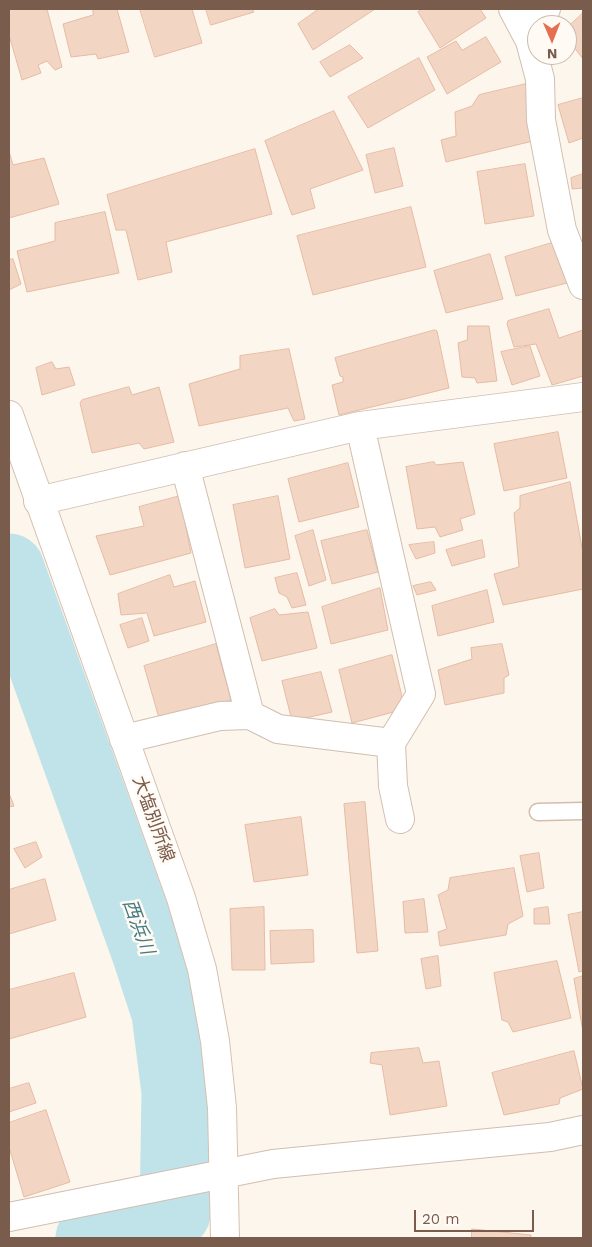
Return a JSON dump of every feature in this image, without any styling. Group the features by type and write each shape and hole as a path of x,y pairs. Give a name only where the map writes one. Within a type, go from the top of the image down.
{"street":[{"path":"546,9 518,16 530,41 540,79 541,120 562,230 583,286"},
{"path":"38,501 360,426 583,397"},
{"name":"大塩別所線","path":"9,415 38,501 181,898 202,969 215,1041 222,1108 212,1175 225,1238"},
{"path":"360,426 421,694 391,743 393,786 405,819"},
{"path":"185,466 250,715"},
{"path":"124,739 220,716 250,715 278,729 391,743"},
{"path":"9,1217 272,1164 550,1137 583,1130"}],"lane":[{"path":"538,812 583,811"}],"building":[{"path":"9,9 47,9 62,67 55,70 47,61 38,65 41,73 22,80 9,35"},
{"path":"93,9 117,9 129,52 98,59 96,54 71,57 63,24 93,15"},
{"path":"140,9 192,9 202,43 155,57"},
{"path":"206,9 252,9 254,12 211,25"},
{"path":"319,9 375,9 313,50 298,24"},
{"path":"423,9 480,9 486,18 440,48 418,12"},
{"path":"583,13 583,59 577,51 577,19"},
{"path":"486,37 501,62 447,94 427,57 456,41 462,50"},
{"path":"350,45 363,58 330,77 320,62"},
{"path":"419,58 435,90 368,128 348,97"},
{"path":"526,84 533,141 446,162 441,140 456,136 455,112 472,106 479,95"},
{"path":"583,98 583,138 569,143 558,105"},
{"path":"334,111 363,170 310,189 315,208 292,215 265,141"},
{"path":"394,148 403,186 375,193 366,155"},
{"path":"255,149 272,214 166,242 172,272 138,280 126,230 116,230 107,195"},
{"path":"9,151 13,165 44,158 59,204 9,218"},
{"path":"525,164 534,216 485,224 477,172"},
{"path":"583,174 583,188 572,189 571,178"},
{"path":"411,207 426,267 313,295 297,236"},
{"path":"105,212 119,273 27,292 17,251 55,241 55,223"},
{"path":"552,243 567,283 516,296 505,257"},
{"path":"490,254 503,299 446,313 434,271"},
{"path":"13,259 21,284 9,290 9,260"},
{"path":"549,309 559,338 583,330 583,376 552,385 536,344 514,347 507,324 508,321"},
{"path":"468,326 489,326 497,381 477,383 475,378 462,377 458,343 467,340"},
{"path":"437,331 449,388 339,415 332,385 343,382 343,377 340,376 335,358"},
{"path":"530,346 540,376 512,385 501,352"},
{"path":"289,349 305,419 294,421 288,408 199,426 189,384 240,369 240,356"},
{"path":"52,362 56,369 69,367 75,385 42,395 36,368"},
{"path":"129,387 132,395 159,387 174,442 144,449 139,443 92,453 80,403 82,400"},
{"path":"558,432 567,478 504,491 494,444"},
{"path":"434,462 436,465 463,462 475,514 460,519 463,530 440,537 435,527 417,529 406,467"},
{"path":"348,463 359,507 299,522 288,479"},
{"path":"570,482 583,553 583,589 503,605 494,574 519,567 514,513 520,508 520,496"},
{"path":"180,496 191,553 110,575 96,536 144,526 139,507"},
{"path":"278,496 290,559 245,568 233,505"},
{"path":"313,530 326,580 309,586 295,536"},
{"path":"367,530 378,572 332,584 321,541"},
{"path":"482,540 485,557 452,566 446,550"},
{"path":"434,542 435,553 416,559 409,545"},
{"path":"297,573 306,605 292,608 287,597 279,593 275,578"},
{"path":"170,575 174,587 195,581 206,622 154,636 147,613 121,615 118,594"},
{"path":"431,582 436,590 417,595 413,586"},
{"path":"380,588 388,630 331,644 322,607"},
{"path":"487,590 494,622 438,636 432,606"},
{"path":"275,609 279,615 308,612 317,648 262,661 250,618"},
{"path":"142,618 149,641 128,648 120,625"},
{"path":"216,644 231,700 159,718 144,666"},
{"path":"502,644 509,675 504,678 504,693 445,705 438,670 472,659 471,648"},
{"path":"392,655 405,709 352,723 339,670"},
{"path":"321,672 332,712 292,721 282,681"},
{"path":"9,793 14,806 9,807"},
{"path":"365,802 378,951 357,953 344,804"},
{"path":"301,817 308,875 254,882 245,825"},
{"path":"36,842 42,857 25,868 14,849"},
{"path":"539,853 544,888 527,892 520,856"},
{"path":"514,868 523,916 508,924 506,935 440,946 438,932 447,929 438,895 448,890 450,878"},
{"path":"45,879 56,920 9,934 9,890"},
{"path":"424,899 428,932 405,933 403,902"},
{"path":"264,907 265,970 232,970 230,909"},
{"path":"548,907 550,924 534,924 534,909"},
{"path":"583,912 583,971 579,972 568,915"},
{"path":"313,930 314,962 271,964 270,931"},
{"path":"438,956 441,986 426,989 421,959"},
{"path":"557,961 571,1018 513,1032 508,1022 502,1020 494,973"},
{"path":"74,973 86,1017 9,1039 9,990"},
{"path":"583,976 583,1032 574,979"},
{"path":"419,1048 423,1063 439,1061 447,1106 390,1115 382,1065 370,1063 371,1053"},
{"path":"574,1051 583,1089 560,1098 559,1104 504,1115 492,1073"},
{"path":"29,1083 36,1103 9,1112 9,1089"},
{"path":"46,1110 70,1182 24,1197 9,1147 9,1123"},
{"path":"472,1229 531,1235 531,1238 472,1238"}],"waterway":[{"name":"西浜川","path":"9,569 147,952 167,1013 177,1092 175,1213 91,1238"}]}
